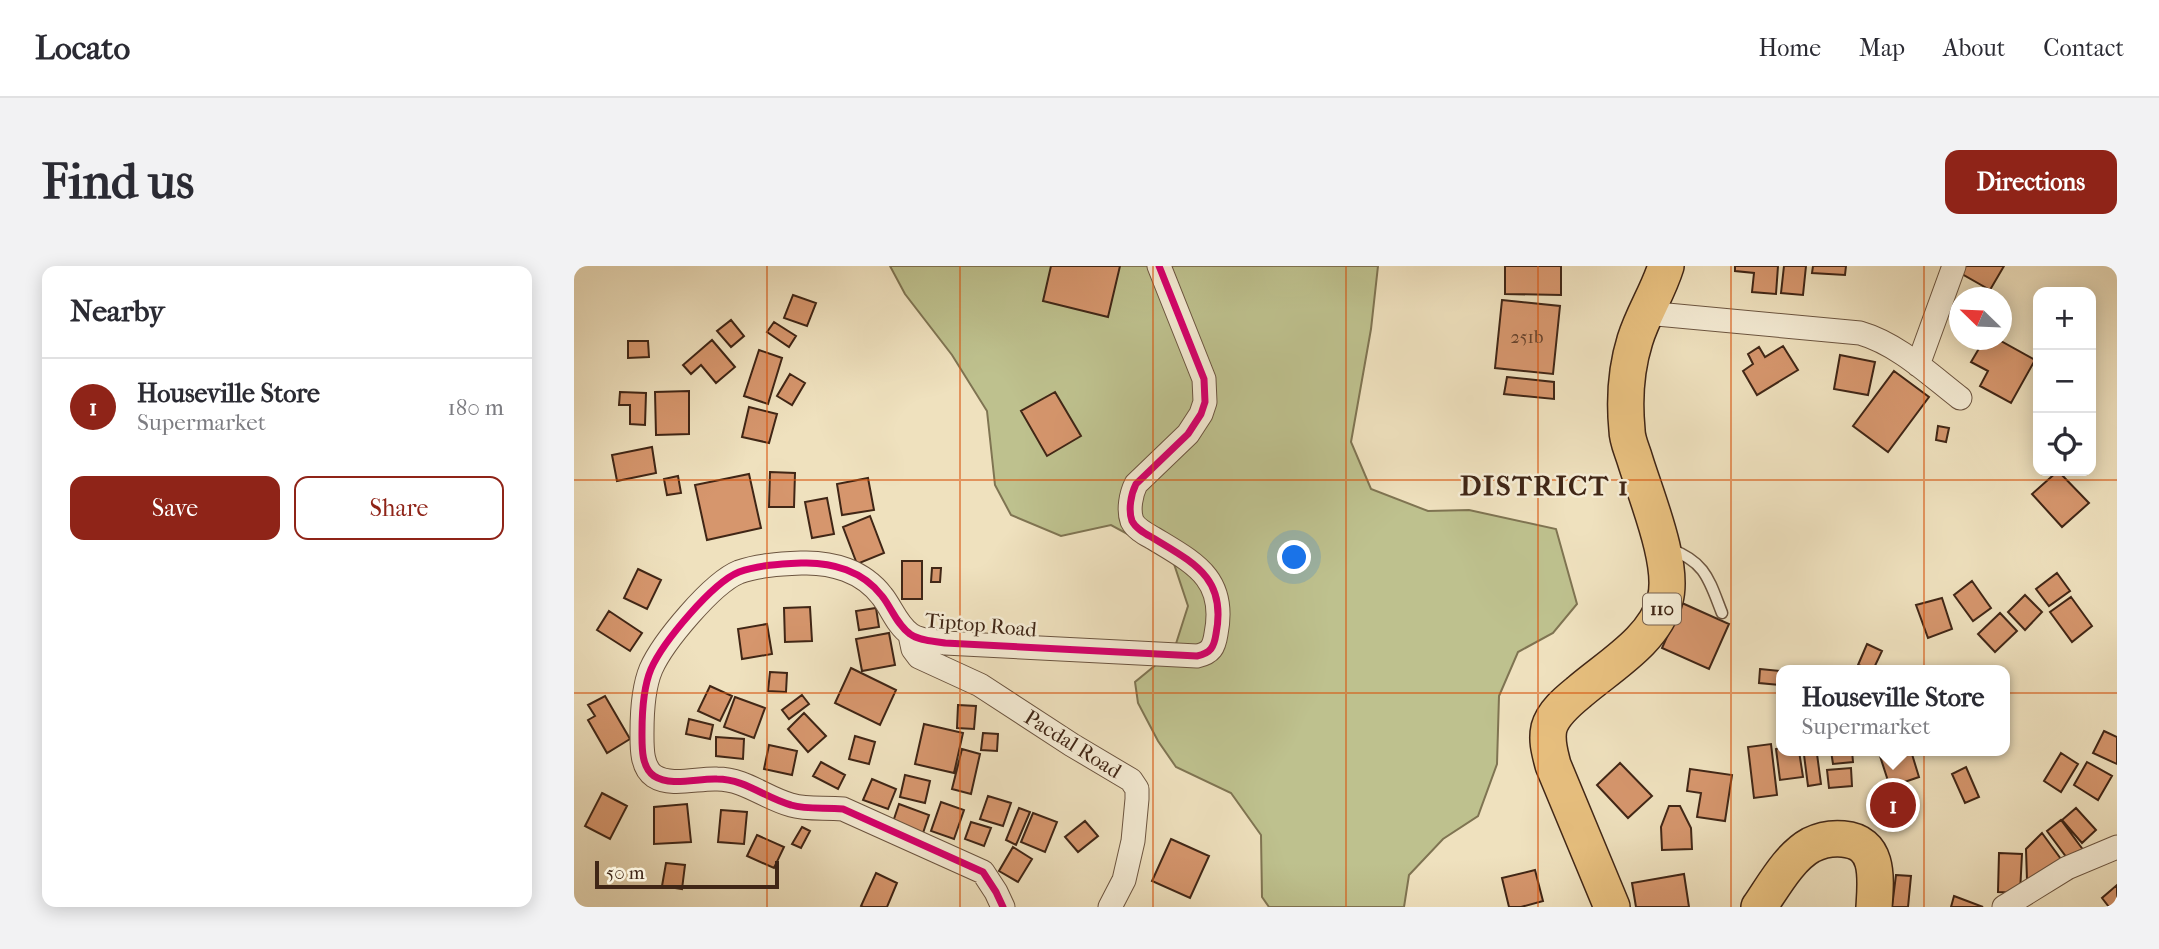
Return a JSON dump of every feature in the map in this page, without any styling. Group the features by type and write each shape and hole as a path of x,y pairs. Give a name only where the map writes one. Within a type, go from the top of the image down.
{"main road":[{"name":"110","path":"1612,907 1553,765 1548,745 1549,727 1563,705 1641,638 1661,614 1666,597 1667,577 1661,546 1627,434 1625,399 1627,372 1635,339 1666,266"},
{"path":"1759,907 1777,879 1797,857 1810,845 1830,838 1857,841 1866,847 1873,863 1874,907"}],"street":[{"name":"Tiptop Road","path":"1003,907 983,872 843,809 810,809 790,805 740,782 717,779 666,780 654,776 646,767 642,747 642,709 650,671 667,640 724,581 737,573 760,567 803,563 842,568 862,577 881,594 910,635 945,643 1197,656 1207,654 1214,646 1218,623 1215,594 1209,577 1189,559 1139,530 1133,523 1131,511 1132,492 1136,484 1188,434 1201,415 1205,402 1203,379 1159,266"},
{"path":"1918,365 1954,266"},
{"path":"1646,313 1860,333 1885,342 1960,398"},
{"name":"Pacdal Road","path":"910,635 913,649 919,657 981,685 1131,780 1137,789 1133,841 1124,880 1110,907"},
{"path":"2004,907 2067,868 2117,847"}],"lane":[{"path":"1661,546 1694,559 1708,577 1722,612"}],"green space":[{"path":"890,266 1378,266 1371,329 1351,442 1371,489 1428,511 1469,510 1556,529 1577,604 1553,633 1518,652 1499,696 1497,764 1478,816 1443,839 1409,875 1404,907 1269,907 1262,897 1261,835 1231,793 1176,767 1158,741 1138,703 1135,682 1174,650 1188,606 1172,558 1111,525 1061,536 1011,515 995,485 987,411 952,355 905,294"}],"building":[{"path":"1051,266 1120,266 1108,317 1043,301"},
{"path":"1505,266 1561,266 1561,295 1505,294"},
{"path":"1735,266 1778,266 1776,294 1752,292 1754,273 1735,271"},
{"path":"1784,266 1806,266 1803,295 1781,293"},
{"path":"1813,266 1846,266 1845,275 1812,273"},
{"path":"1957,266 2004,266 1992,287 1985,287 1955,270"},
{"path":"793,295 816,303 807,326 784,318"},
{"path":"1502,300 1560,306 1553,374 1495,368"},
{"path":"731,320 744,336 731,347 717,331"},
{"path":"774,322 796,336 789,347 767,332"},
{"path":"712,340 735,367 716,383 701,365 691,374 683,365"},
{"path":"628,341 648,341 649,357 628,358"},
{"path":"1783,346 1798,370 1757,395 1743,371 1753,364 1748,354 1759,347 1765,357"},
{"path":"2012,347 2033,359 2011,403 1980,386 1988,371 1971,362 1978,350 2012,350"},
{"path":"759,350 782,358 768,404 744,396"},
{"path":"1840,355 1875,362 1868,395 1834,389"},
{"path":"1894,371 1929,397 1888,452 1853,426"},
{"path":"790,374 805,383 792,405 777,396"},
{"path":"1507,377 1554,382 1554,399 1504,394"},
{"path":"689,391 689,434 656,435 655,392"},
{"path":"620,392 646,393 645,425 630,424 630,405 619,405"},
{"path":"1055,392 1081,436 1047,456 1021,411"},
{"path":"749,407 777,414 769,443 742,437"},
{"path":"1938,426 1949,428 1946,442 1936,440"},
{"path":"652,447 656,473 617,481 612,455"},
{"path":"770,472 795,473 794,507 769,507"},
{"path":"749,474 761,528 707,540 695,485"},
{"path":"678,476 681,493 667,495 664,479"},
{"path":"2052,476 2063,476 2089,503 2062,527 2032,494"},
{"path":"868,478 874,510 842,515 837,484"},
{"path":"827,498 834,534 812,538 805,502"},
{"path":"870,516 884,553 857,564 843,527"},
{"path":"902,561 922,561 922,599 902,599"},
{"path":"932,568 941,568 940,582 931,582"},
{"path":"638,569 661,580 647,609 624,598"},
{"path":"2057,573 2070,591 2049,606 2036,589"},
{"path":"1972,581 1991,608 1973,621 1954,595"},
{"path":"2025,595 2042,612 2025,630 2008,612"},
{"path":"2071,597 2092,626 2072,642 2050,612"},
{"path":"1942,598 1952,629 1928,638 1916,605"},
{"path":"1682,603 1729,624 1709,669 1662,648"},
{"path":"810,607 812,641 785,642 784,608"},
{"path":"876,608 879,627 859,630 856,611"},
{"path":"609,611 642,633 630,651 597,630"},
{"path":"2000,613 2017,631 1995,652 1978,634"},
{"path":"767,624 772,654 742,659 738,629"},
{"path":"889,633 895,665 862,671 856,639"},
{"path":"1867,644 1882,651 1875,665 1858,665"},
{"path":"851,668 896,690 880,725 835,703"},
{"path":"1760,669 1776,671 1776,685 1759,683"},
{"path":"770,672 787,673 786,692 768,691"},
{"path":"710,686 732,696 720,721 698,711"},
{"path":"802,695 809,704 789,719 782,710"},
{"path":"605,696 630,739 607,753 588,720 595,716 588,705"},
{"path":"735,697 765,708 754,738 724,727"},
{"path":"958,705 976,706 974,729 957,728"},
{"path":"804,713 826,736 808,752 788,729"},
{"path":"689,719 713,725 710,739 686,734"},
{"path":"924,724 963,733 954,773 915,764"},
{"path":"2104,731 2117,737 2117,764 2093,753"},
{"path":"983,733 998,734 997,751 981,750"},
{"path":"855,736 875,742 869,764 849,759"},
{"path":"716,737 744,739 743,759 716,756"},
{"path":"1771,744 1777,795 1754,798 1748,747"},
{"path":"769,745 797,751 792,775 764,769"},
{"path":"962,749 980,754 971,794 952,789"},
{"path":"2061,753 2078,764 2061,792 2044,781"},
{"path":"1777,756 1800,756 1803,777 1780,780"},
{"path":"1804,756 1817,756 1821,784 1808,786"},
{"path":"1832,756 1852,756 1853,762 1833,764"},
{"path":"1880,756 1913,756 1919,777 1890,787"},
{"path":"821,762 845,775 838,789 813,776"},
{"path":"2087,762 2112,776 2098,800 2074,785"},
{"path":"1620,763 1652,796 1628,818 1597,785"},
{"path":"1966,767 1979,797 1965,803 1952,774"},
{"path":"1851,768 1852,786 1829,788 1827,770"},
{"path":"1690,769 1732,775 1725,821 1697,817 1701,793 1687,791"},
{"path":"905,775 930,781 925,803 900,797"},
{"path":"872,779 896,789 888,809 863,800"},
{"path":"1897,789 1909,802 1895,814 1884,802"},
{"path":"602,793 627,806 610,839 585,826"},
{"path":"988,796 1011,803 1003,826 980,819"},
{"path":"941,802 964,810 954,839 931,831"},
{"path":"687,804 691,842 654,844 654,807"},
{"path":"899,804 929,815 922,836 892,825"},
{"path":"1669,806 1680,806 1691,828 1692,849 1662,850 1661,827"},
{"path":"1019,808 1030,812 1016,845 1006,840"},
{"path":"2076,808 2096,830 2082,843 2062,820"},
{"path":"721,810 747,812 744,844 718,842"},
{"path":"1033,813 1057,822 1045,852 1021,842"},
{"path":"2061,820 2084,851 2070,862 2047,831"},
{"path":"1085,821 1098,836 1078,852 1065,837"},
{"path":"971,822 991,828 984,846 965,839"},
{"path":"802,827 810,831 801,848 792,844"},
{"path":"2042,833 2066,866 2027,880 2026,849"},
{"path":"757,835 784,847 774,868 747,856"},
{"path":"1171,839 1209,856 1190,898 1152,881"},
{"path":"1013,847 1032,859 1018,882 999,871"},
{"path":"1999,853 2022,854 2020,893 1998,892"},
{"path":"666,863 685,865 682,889 662,886"},
{"path":"1535,870 1543,901 1509,907 1502,878"},
{"path":"876,873 897,883 887,907 863,907 861,906"},
{"path":"1684,874 1689,907 1636,907 1632,883"},
{"path":"1896,875 1911,876 1908,907 1892,907"},
{"path":"2117,885 2117,907 2109,907 2102,898"},
{"path":"1954,896 1983,907 1951,907"}],"cycle path":[{"path":"1003,907 983,872 843,809 791,805 746,785 727,780 676,782 654,776 644,762 642,750 646,684 651,669 666,644 702,600 739,572 786,564 824,564 856,574 882,596 905,630 927,640 1197,656 1209,651 1214,642 1218,615 1217,599 1212,586 1194,565 1141,531 1131,517 1131,502 1136,484 1188,434 1205,402 1204,379 1159,266"}],"place":[{"name":"Houseville Store","path":"1893,805"}],"district":[{"name":"DISTRICT 1","path":"1545,485"}]}
